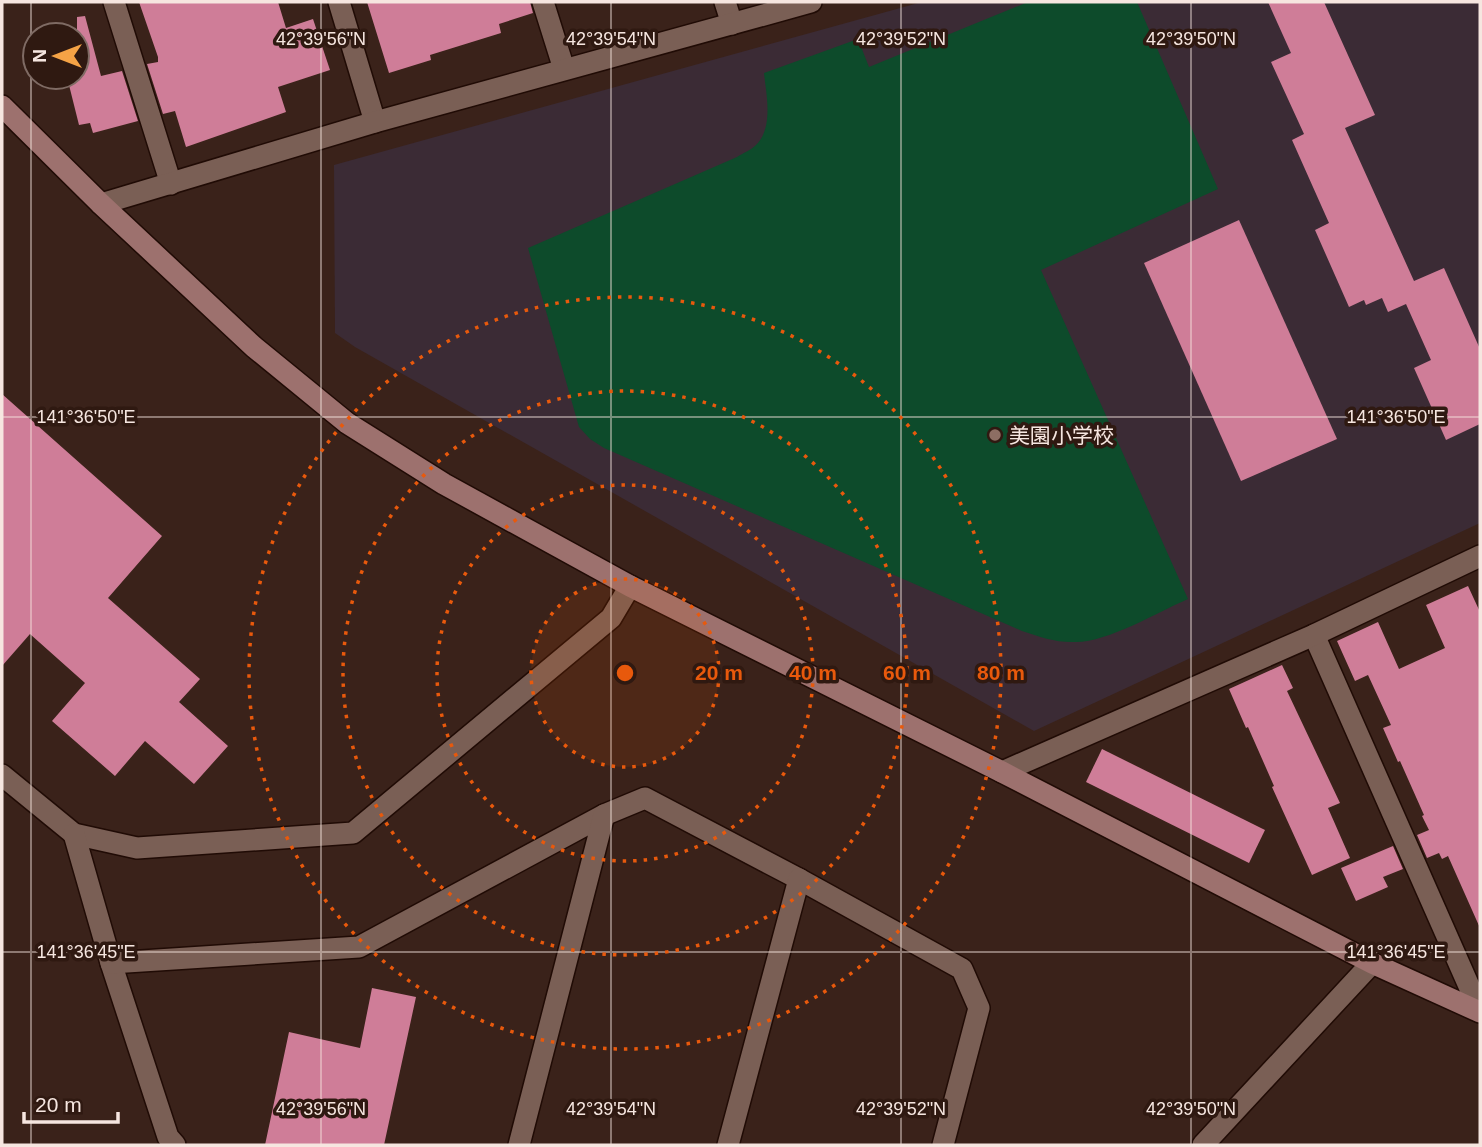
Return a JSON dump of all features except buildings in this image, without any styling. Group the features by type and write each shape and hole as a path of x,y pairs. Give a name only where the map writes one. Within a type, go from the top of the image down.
{"street":[{"path":"114,2 171,184"},
{"path":"339,2 376,121"},
{"path":"543,2 565,69"},
{"path":"725,2 732,24"},
{"path":"101,204 376,121 810,2"},
{"path":"3,107 101,204 254,347 347,423 444,484 630,586 1002,772 1372,963 1480,1011"},
{"path":"1002,772 1314,635 1480,556"},
{"path":"2,775 74,834 137,848 353,833 611,618 630,586"},
{"path":"1314,635 1480,1011"},
{"path":"111,963 359,947 604,815 645,798 962,969 979,1008 943,1145"},
{"path":"519,1145 604,815"},
{"path":"74,834 111,963 168,1137 175,1145"},
{"path":"728,1145 799,879"},
{"path":"1203,1145 1372,963"}],"shaded area":[{"name":"美園小学校","path":"922,2 1480,2 1480,523 1034,731 355,347 335,333 334,165"}],"green space":[{"path":"1028,2 1137,2 1218,189 1041,270 1188,599 1118,632 1089,641 1055,641 1022,631 604,448 590,439 579,427 528,248 737,157 754,147 762,138 767,120 764,73 858,39 869,67"}],"place":[{"name":"美園小学校","path":"995,435"}]}
